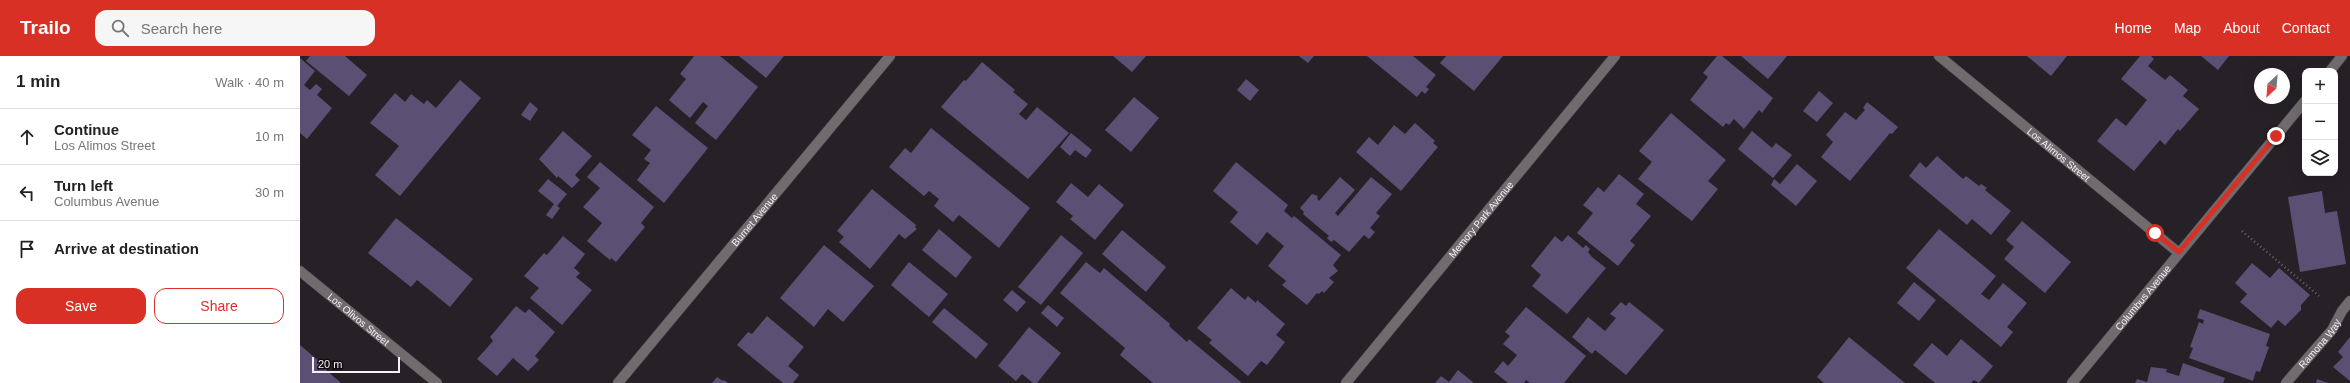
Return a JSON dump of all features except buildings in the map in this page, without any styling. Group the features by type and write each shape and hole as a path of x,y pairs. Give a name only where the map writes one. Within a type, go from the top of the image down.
{"street":[{"name":"Burnet Avenue","path":"618,383 890,56"},
{"name":"Memory Park Avenue","path":"1346,383 1615,56"},
{"name":"Los Alimos Street","path":"1939,56 2179,252"},
{"path":"2332,68 2342,56"},
{"name":"Columbus Avenue","path":"2072,383 2302,104"},
{"name":"Los Olivos Street","path":"300,271 437,383"},
{"name":"Ramona Way","path":"2286,383 2332,330 2342,311 2350,301"}],"path":[{"path":"2242,231 2319,296"}],"route":[{"path":"2155,233 2179,252 2276,136"}]}
